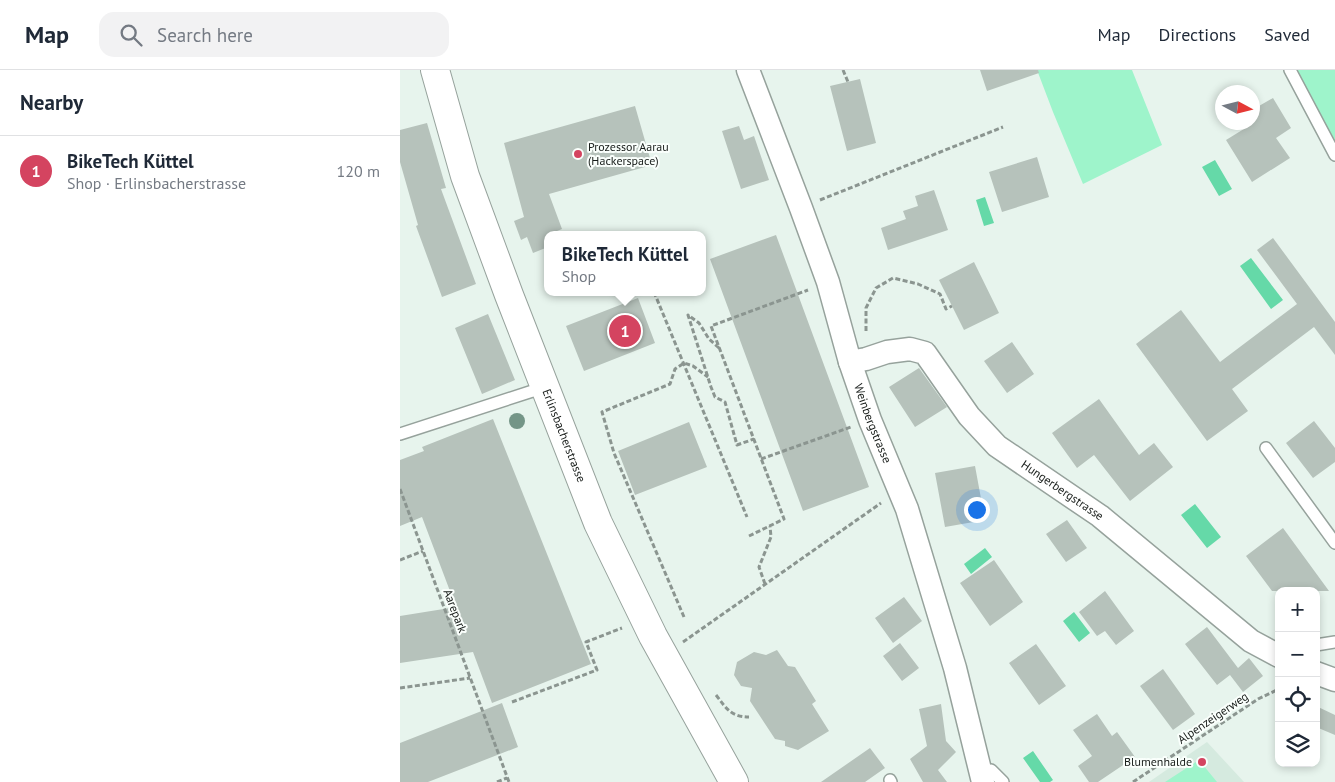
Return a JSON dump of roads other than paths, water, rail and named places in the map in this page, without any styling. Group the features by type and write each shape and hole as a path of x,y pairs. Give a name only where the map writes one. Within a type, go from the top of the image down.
{"main road":[{"name":"Erlinsbacherstrasse","path":"434,70 465,176 509,295 598,522 663,656 734,782"}],"street":[{"name":"Weinbergstrasse","path":"748,70 858,360 870,420 907,509 955,668 982,777"},
{"name":"Hungerbergstrasse","path":"858,360 888,352 910,349 925,354 969,416 997,446 1100,516 1251,641 1275,652"},
{"path":"1320,674 1335,680"}],"lane":[{"path":"1290,70 1335,155"},
{"path":"400,434 545,387"},
{"path":"1266,448 1335,543"},
{"path":"1320,644 1335,642"},
{"path":"982,777 991,770 1003,782"}],"place":[{"name":"Prozessor Aarau (Hackerspace)","path":"578,154"},
{"name":"BikeTech Küttel","path":"625,331"},
{"name":"Blumenhalde","path":"1202,762"}]}
